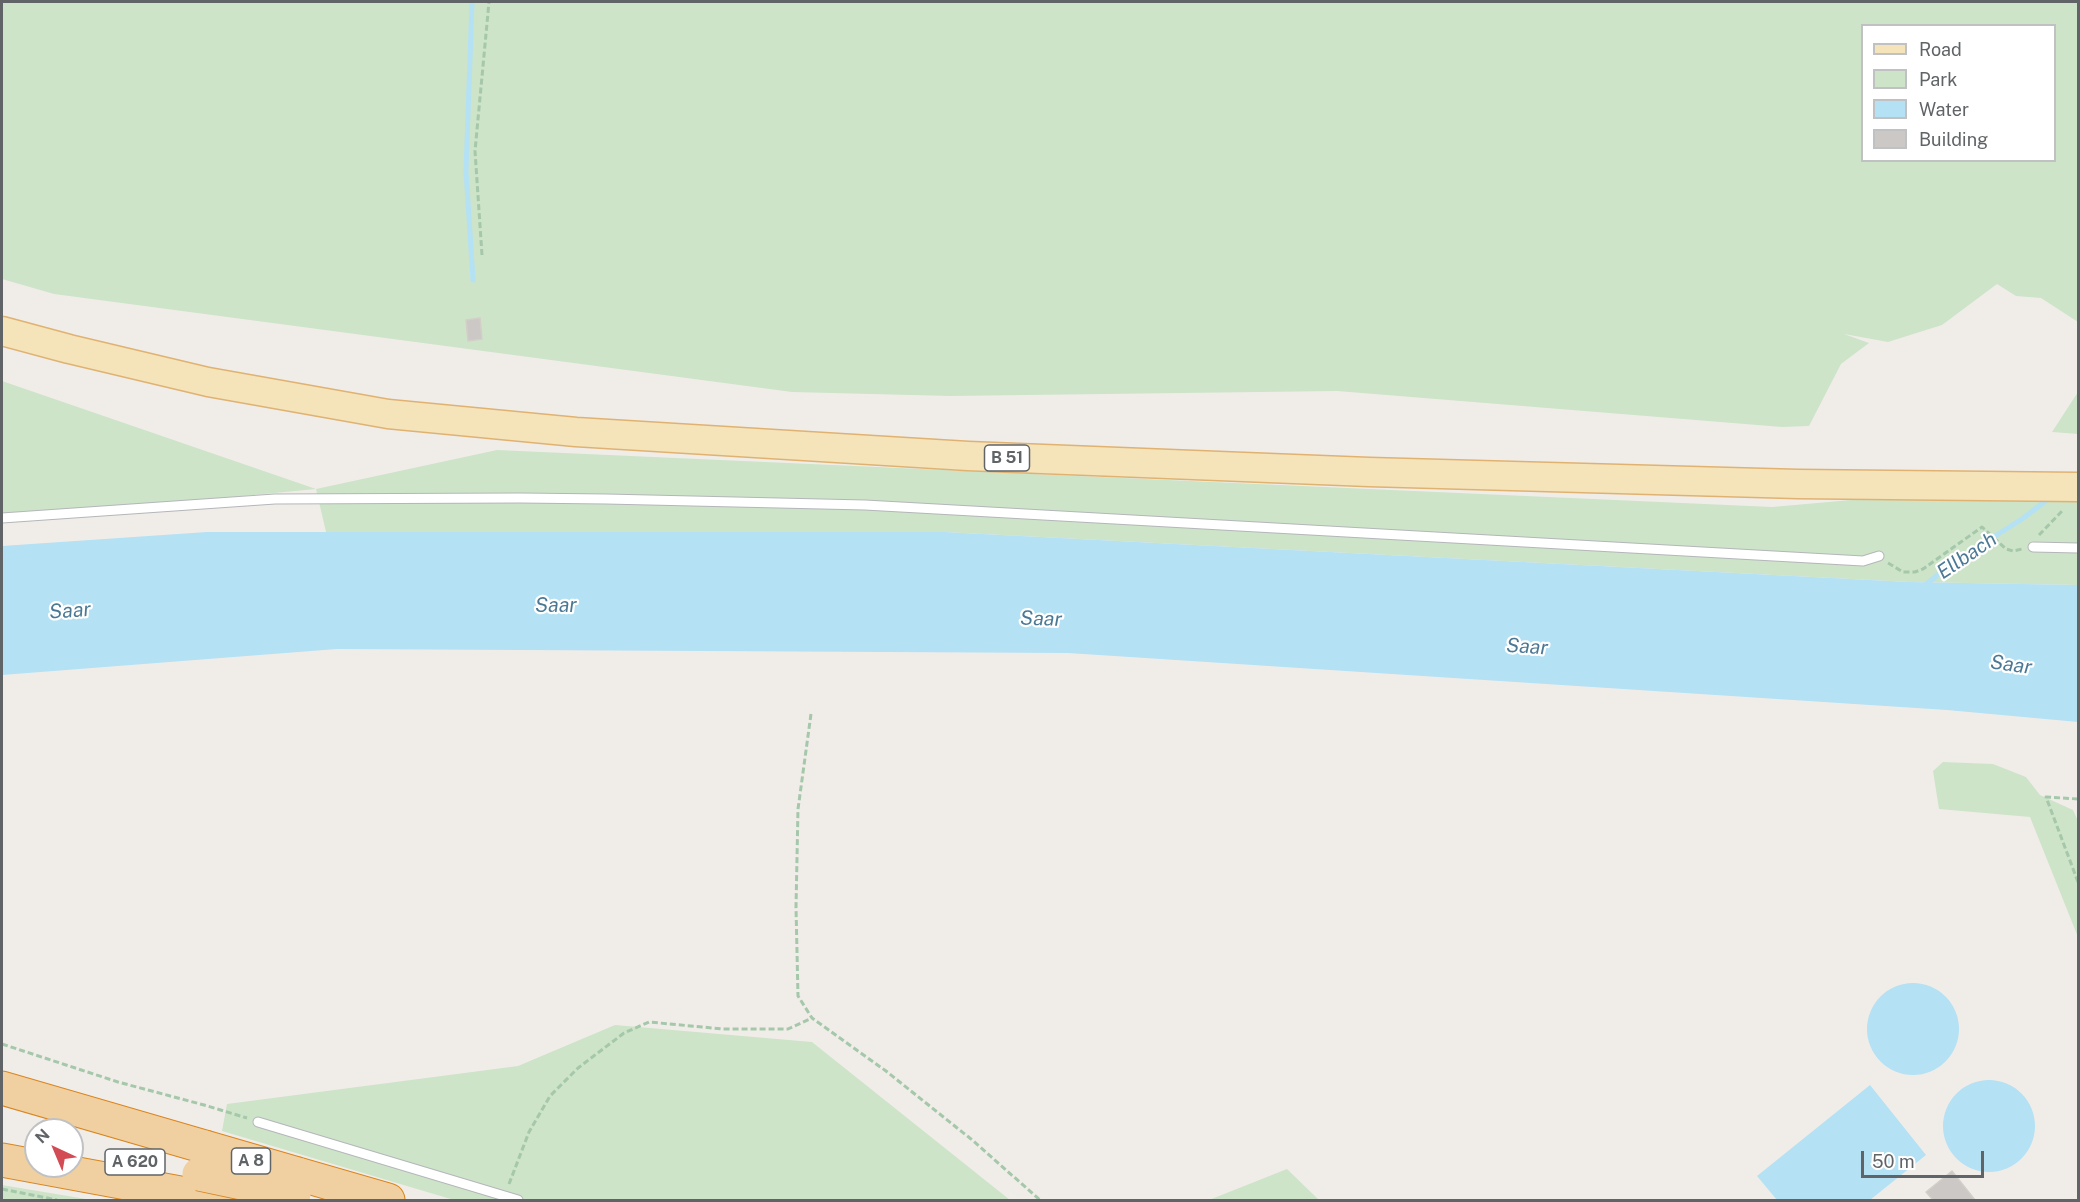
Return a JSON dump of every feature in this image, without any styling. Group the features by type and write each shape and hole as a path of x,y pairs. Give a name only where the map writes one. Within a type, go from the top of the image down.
{"highway":[{"name":"A 8","path":"2,1088 204,1179"},
{"path":"2,1138 24,1142"},
{"name":"A 620","path":"84,1154 204,1179"},
{"name":"A 620","path":"2,1160 304,1190"},
{"path":"304,1190 388,1200"}],"main road":[{"name":"B 51","path":"2,331 208,382 378,412 576,432 968,456 1369,472 1798,484 2024,486 2074,495"}],"lane":[{"path":"2,518 275,499 606,499 866,506 1863,561 1879,556"},
{"path":"2033,547 2079,548"},
{"path":"258,1122 518,1200"}],"path":[{"path":"482,255 476,151 489,2"},
{"path":"1879,556 1898,570 1915,572 1929,566 1980,528 1984,528 2010,551 2033,547 2042,531 2074,495"},
{"path":"812,714 798,809 796,907 798,996 812,1018 886,1071 1040,1200"},
{"path":"2079,799 2046,797 2079,882"},
{"path":"504,1196 529,1132 550,1096 578,1068 624,1033 649,1022 723,1029 788,1029 812,1018"},
{"path":"2,1044 118,1082 258,1122"},
{"path":"2,1189 57,1200"}],"green space":[{"path":"2,2 2078,2 2078,322 2041,298 2016,296 1997,284 1942,325 1888,342 1844,334 1869,343 1841,364 1809,426 1782,427 1337,391 950,396 792,392 54,294 2,279"},
{"path":"2,381 316,489 2,519"},
{"path":"2078,392 2078,434 2052,432"},
{"path":"497,450 1772,507 1919,494 2078,502 2078,585 1909,582 944,532 326,532 316,489"},
{"path":"1943,762 1993,764 2026,777 2040,795 2073,810 2078,821 2078,937 2030,817 1939,809 1933,771"},
{"path":"615,1025 812,1042 1010,1200 454,1200 222,1131 227,1104 518,1066"},
{"path":"1287,1169 1319,1200 1209,1200"},
{"path":"2,1185 92,1200 2,1200"}],"water":[{"name":"Saar","path":"207,532 944,532 1909,582 2078,585 2078,722 1947,710 1068,653 337,649 2,675 2,546"},
{"path":"1913,983 1930,987 1945,997 1955,1012 1959,1029 1955,1046 1945,1061 1930,1071 1913,1075 1896,1071 1881,1061 1871,1046 1867,1029 1871,1012 1881,997 1896,987"},
{"path":"1989,1080 2006,1084 2021,1094 2031,1109 2035,1126 2031,1143 2021,1158 2006,1168 1989,1172 1972,1168 1957,1158 1947,1143 1943,1126 1947,1109 1957,1094 1972,1084"},
{"path":"1870,1085 1926,1155 1870,1200 1777,1200 1757,1176"}],"building":[{"path":"480,318 482,339 468,341 466,320"},
{"path":"1952,1171 1975,1200 1933,1200 1926,1192"}],"waterway":[{"path":"472,2 466,171 473,280"},
{"name":"Ellbach","path":"1924,586 1951,564 2022,519 2051,497"}]}
